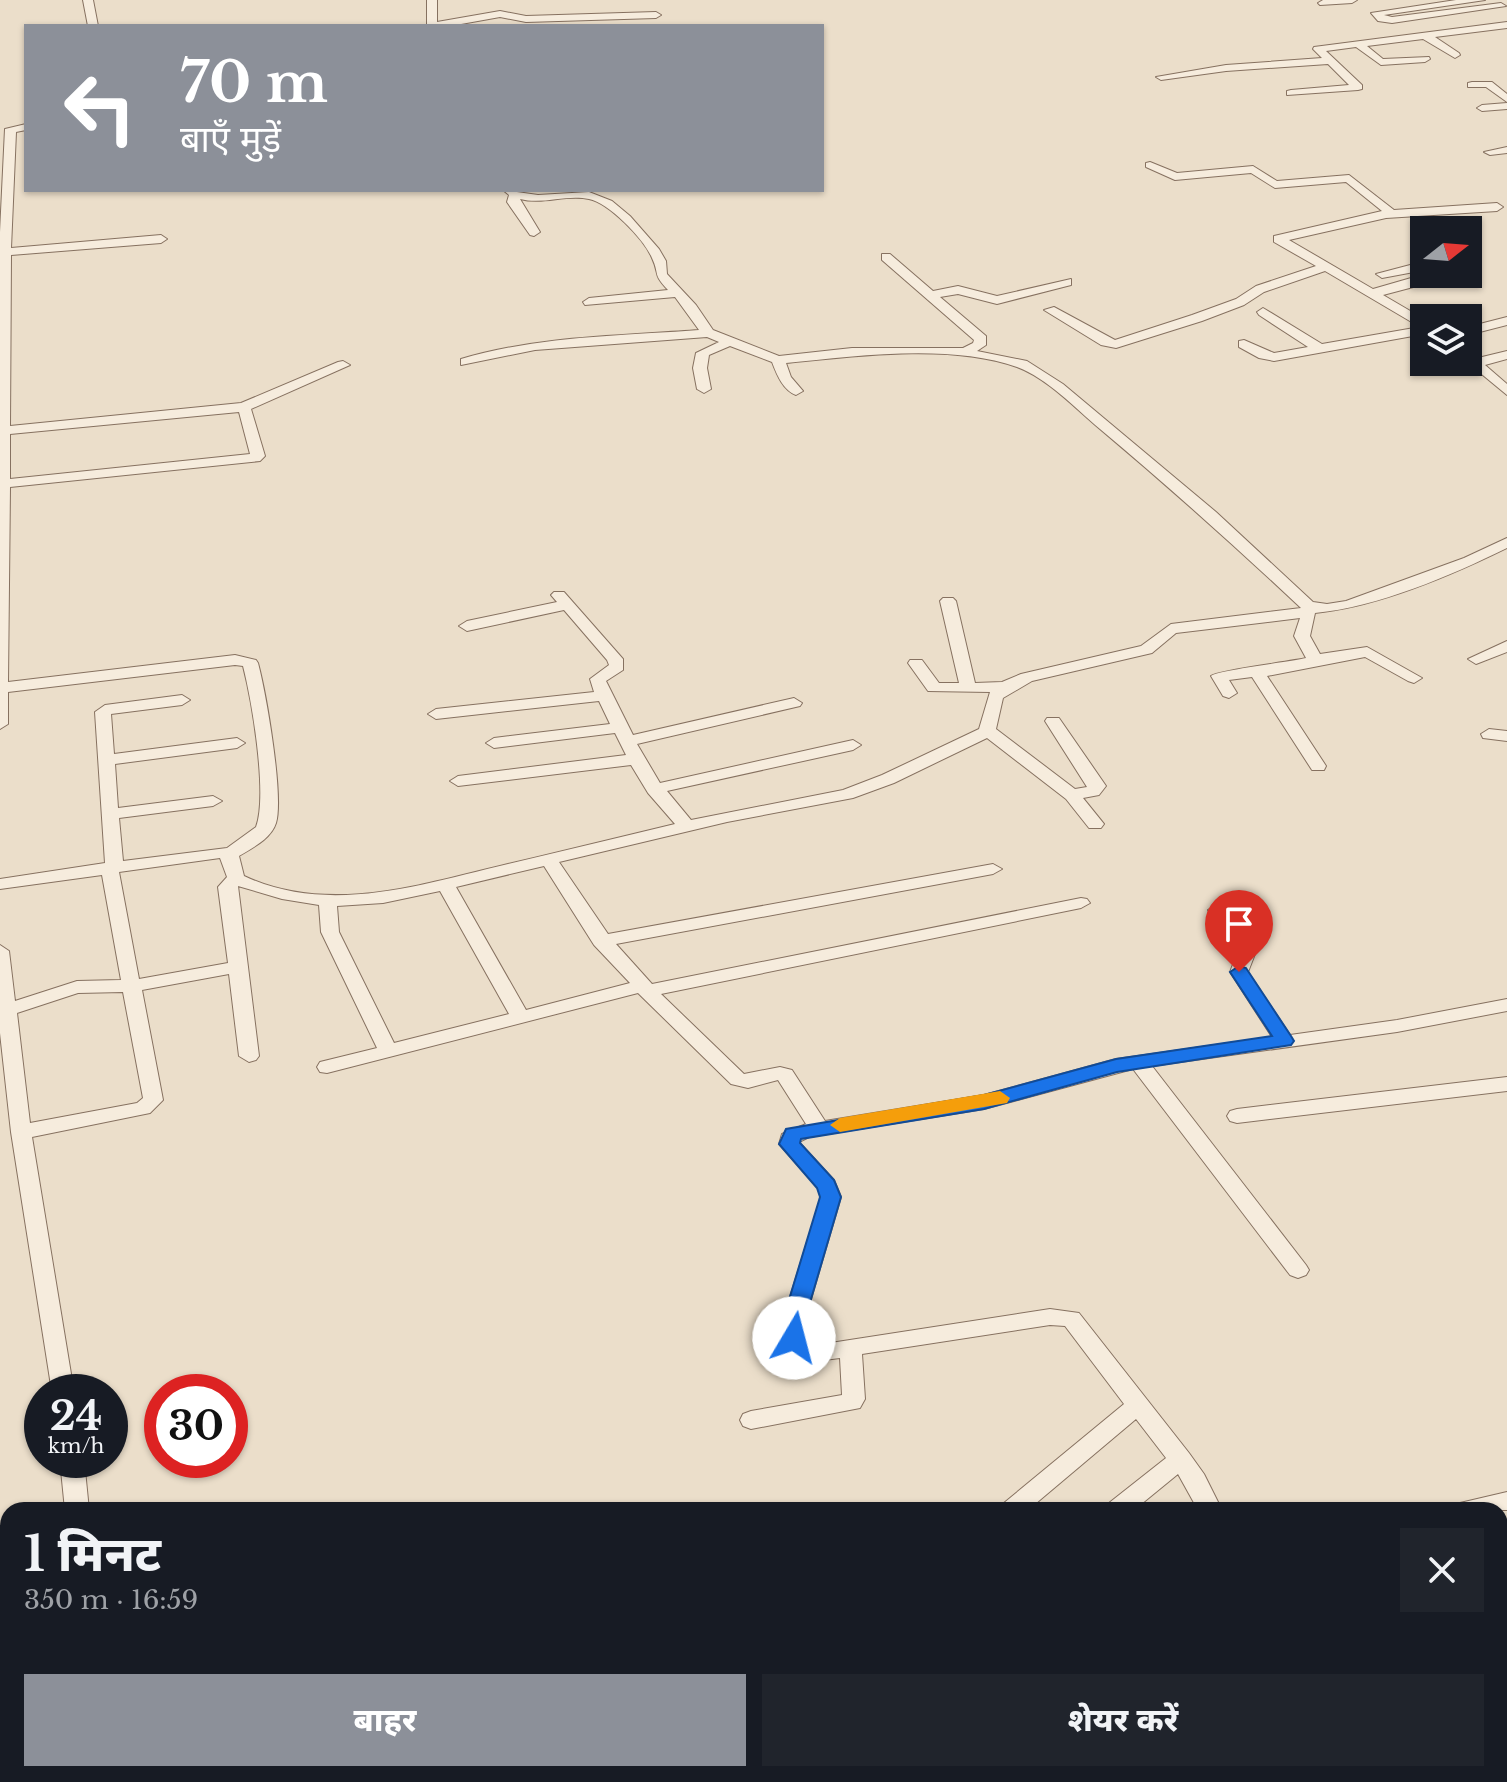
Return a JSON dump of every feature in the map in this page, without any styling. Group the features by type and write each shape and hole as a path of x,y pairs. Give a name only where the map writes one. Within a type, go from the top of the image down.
{"street":[{"path":"88,0 93,24"},
{"path":"432,0 432,24"},
{"path":"1323,3 1352,0"},
{"path":"1480,0 1376,13 1392,20 1504,7"},
{"path":"1487,0 1504,7"},
{"path":"443,24 500,14 526,19 656,15"},
{"path":"1291,93 1358,87 1316,49 1507,25"},
{"path":"1426,36 1455,55"},
{"path":"1358,44 1381,62 1425,59"},
{"path":"1161,77 1226,68 1329,61"},
{"path":"1472,85 1488,84 1507,99"},
{"path":"1482,108 1507,106"},
{"path":"0,724 5,252 11,129 14,126"},
{"path":"1490,152 1507,150"},
{"path":"1150,165 1175,177 1253,169 1275,185 1349,178 1392,214"},
{"path":"534,232 513,202 512,192 540,198 587,195 602,201 655,252 660,261 661,275 708,333"},
{"path":"1410,317 1374,293 1278,239 1392,214 1497,207"},
{"path":"5,252 161,239"},
{"path":"886,257 981,339 979,345 966,352"},
{"path":"1050,310 1106,342 1116,344 1197,318 1240,302 1260,289 1325,267"},
{"path":"1382,274 1410,269"},
{"path":"930,295 958,290 997,300 1067,282"},
{"path":"1374,293 1410,284"},
{"path":"589,302 677,293"},
{"path":"1263,312 1319,348"},
{"path":"1482,327 1507,321"},
{"path":"1244,344 1269,357 1410,330"},
{"path":"466,362 502,351 535,346 708,333 778,360 852,352 966,352 1022,364 1046,378 1211,515 1311,610"},
{"path":"704,389 700,368 703,353 731,341"},
{"path":"1482,359 1507,355"},
{"path":"778,360 785,378 796,391"},
{"path":"1,431 244,407 343,365"},
{"path":"1482,369 1507,391"},
{"path":"1,484 255,458 258,456 244,407"},
{"path":"916,663 931,688 1005,687 1042,672 1146,650 1171,629 1349,605 1469,561 1507,542"},
{"path":"467,626 563,600 617,664 614,670 598,679 604,696 622,735 654,789 687,827"},
{"path":"948,601 968,686"},
{"path":"1311,610 1302,636 1317,659"},
{"path":"1476,659 1507,646"},
{"path":"1229,693 1219,676 1367,652 1414,678"},
{"path":"0,688 235,660 250,663 267,785 268,821 258,835 229,854 208,852 0,884"},
{"path":"1257,672 1318,766"},
{"path":"987,730 992,703 1005,687"},
{"path":"436,714 604,696"},
{"path":"21,1132 150,1105 153,1096 112,866 103,712 111,708 182,700"},
{"path":"494,743 622,735 794,703"},
{"path":"1053,721 1097,786 1093,791 1072,795"},
{"path":"229,854 236,878 249,884 328,903 378,899 862,789 987,730"},
{"path":"987,730 1072,795 1095,824"},
{"path":"106,760 237,743"},
{"path":"654,789 853,745"},
{"path":"458,781 635,759"},
{"path":"110,814 213,801"},
{"path":"549,860 577,909 644,988 741,1081 777,1073 785,1075 819,1128"},
{"path":"601,941 993,869"},
{"path":"236,878 227,887 232,968 249,1056"},
{"path":"445,884 519,1015"},
{"path":"328,903 330,932 389,1052"},
{"path":"327,1067 519,1015 1081,903"},
{"path":"1217,910 1246,954 1239,972 1241,976 1284,1041"},
{"path":"0,961 6,1010 5,1056 21,1132 60,1374"},
{"path":"6,1010 77,987 131,986 232,968"},
{"path":"1208,1502 1181,1459 1071,1319 1061,1317 824,1352 802,1350 793,1330 831,1197 827,1185 789,1144 789,1139 793,1134 819,1128 984,1102 1102,1068 1397,1026 1507,1005"},
{"path":"1138,1062 1298,1270"},
{"path":"1237,1116 1507,1084"},
{"path":"751,1420 852,1402 850,1348"},
{"path":"1022,1502 1138,1405"},
{"path":"1127,1502 1181,1459"},
{"path":"74,1478 76,1502"}],"slow traffic":[{"path":"840,1125 1000,1098"}],"route":[{"path":"794,1338 793,1323 831,1197 827,1185 789,1144 793,1134 984,1102 1116,1065 1284,1041 1239,972"}]}
